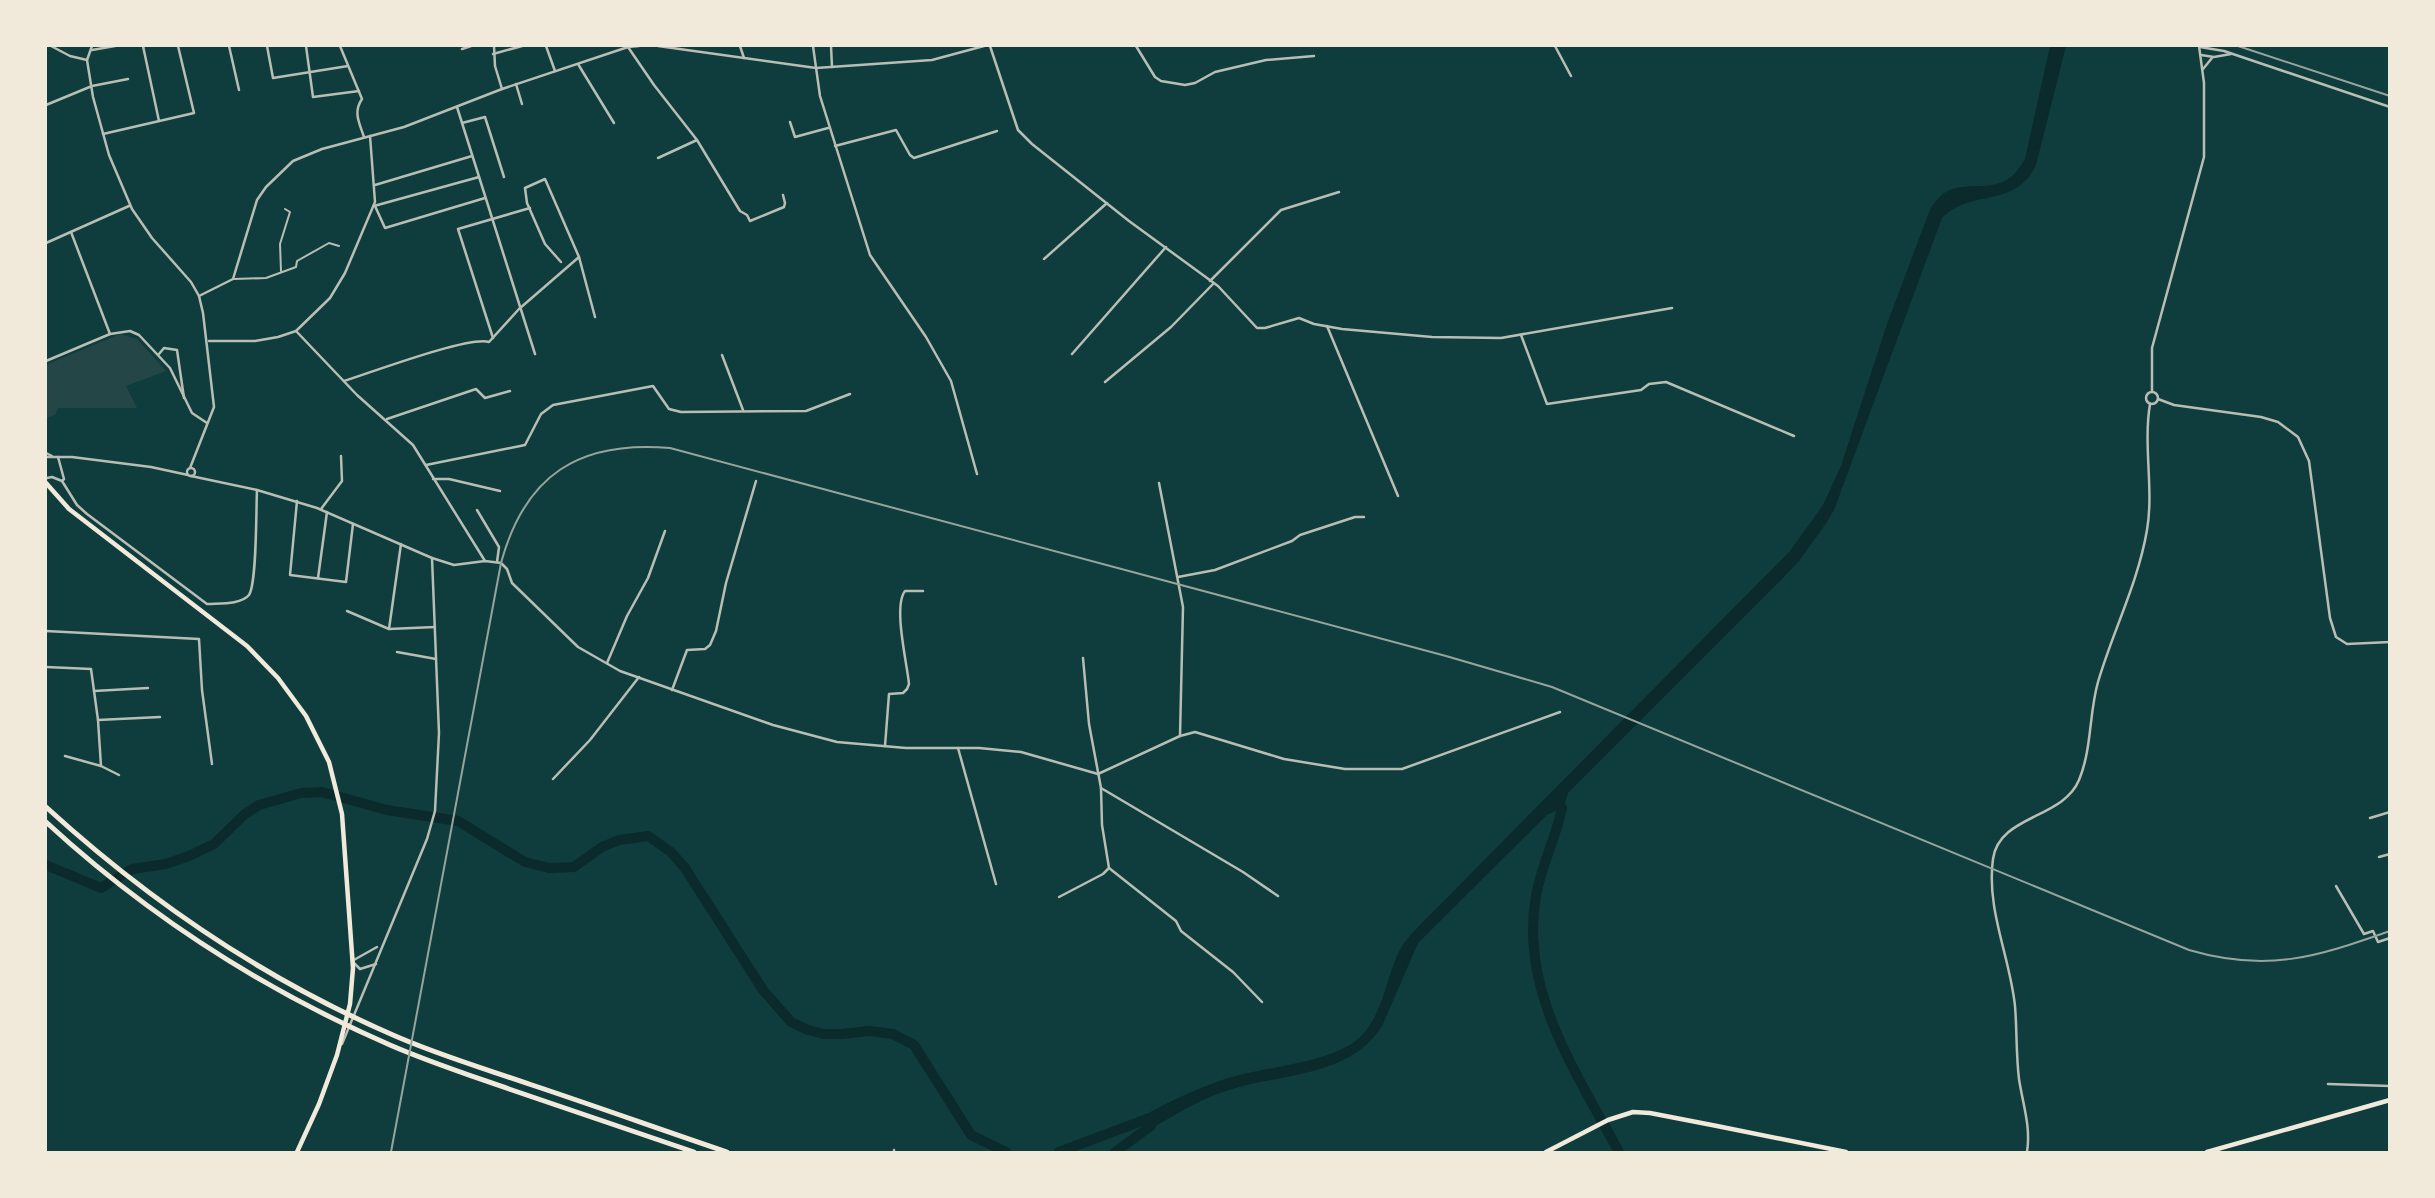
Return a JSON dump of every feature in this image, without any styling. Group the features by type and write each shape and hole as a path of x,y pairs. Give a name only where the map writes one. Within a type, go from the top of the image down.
{"highway":[{"path":"46,807 129,878 200,930 282,980 426,1049 727,1153"},
{"path":"46,822 122,887 187,935 325,1016 422,1059 694,1153"}],"main road":[{"path":"46,481 69,509 247,646 278,678 306,716 332,773 342,814 352,961 350,1004 334,1063 297,1153"},
{"path":"2207,1153 2389,1100"},
{"path":"1546,1153 1608,1119 1633,1112 1650,1113 1846,1153"}],"street":[{"path":"51,46 87,61"},
{"path":"115,46 92,48 87,61 109,155 130,205 152,238 186,276 199,296 208,341 214,407 189,476"},
{"path":"143,46 159,122"},
{"path":"103,134 194,113 178,46"},
{"path":"229,46 239,90"},
{"path":"267,46 273,78 348,66"},
{"path":"306,46 313,97 359,91"},
{"path":"340,46 362,99 357,113 364,138"},
{"path":"462,50 471,46"},
{"path":"494,46 493,54 502,89"},
{"path":"493,54 522,46"},
{"path":"546,46 555,71"},
{"path":"199,296 233,279 257,200 266,187 293,161 321,149 404,127 555,71 628,47 639,46"},
{"path":"662,46 816,68 932,60 984,46"},
{"path":"740,46 744,58"},
{"path":"813,46 820,96 870,256 926,337 951,381 977,474"},
{"path":"831,46 832,67"},
{"path":"964,51 965,46"},
{"path":"990,46 1018,130 1107,203 1212,282 1257,328 1299,318 1327,326 1432,337 1501,338 1672,308"},
{"path":"1136,46 1161,81 1185,85 1195,83 1215,72 1266,60 1314,56"},
{"path":"1555,46 1572,76"},
{"path":"2152,391 2152,348 2204,157 2203,69 2200,46 2389,107"},
{"path":"628,47 697,140 740,211 747,215 750,221 783,207 783,195"},
{"path":"2201,55 2214,57 2231,54"},
{"path":"2203,69 2214,57"},
{"path":"578,64 614,123"},
{"path":"46,105 92,86 128,79"},
{"path":"516,84 522,104"},
{"path":"457,107 535,354"},
{"path":"462,123 485,117 504,177"},
{"path":"790,122 796,137 830,127"},
{"path":"835,146 895,130 914,158 997,131"},
{"path":"208,341 265,340 296,331 330,298 345,273 375,202 370,136"},
{"path":"658,158 697,140"},
{"path":"373,185 472,156"},
{"path":"373,207 479,177"},
{"path":"561,262 545,244 527,203 525,188 545,179 579,257 595,317"},
{"path":"1105,382 1171,327 1282,210 1339,192"},
{"path":"373,207 385,228 485,198"},
{"path":"1044,259 1107,203"},
{"path":"46,243 130,205"},
{"path":"493,338 458,229 531,207"},
{"path":"71,232 110,334"},
{"path":"1072,354 1166,247"},
{"path":"344,382 459,345 483,340 489,342 519,309 579,257"},
{"path":"1327,326 1398,496"},
{"path":"46,360 120,331 139,335 170,368 192,413 209,423"},
{"path":"296,331 344,382 413,445 485,561"},
{"path":"1521,335 1547,404 1641,390 1649,384 1666,382 1794,436"},
{"path":"158,355 164,348 177,350 185,401"},
{"path":"722,355 744,412"},
{"path":"426,465 525,445 541,414 553,405 653,386 669,410 675,412 806,411 850,394"},
{"path":"387,420 476,389 485,398 510,391"},
{"path":"2152,391 2157,394 2158,399"},
{"path":"2027,1153 2028,1120 2020,1080 2015,1004 1995,904 1993,856 1998,843 2006,835 2062,801 2078,782 2098,684 2138,567 2147,531 2150,507 2147,420 2150,404 2145,397 2152,391"},
{"path":"2150,404 2158,399"},
{"path":"2158,399 2185,407 2271,419 2292,431 2303,445 2309,461 2324,585 2333,631 2347,644 2389,642"},
{"path":"46,455 177,472 257,489 321,509 454,565 499,562 507,569 512,583 539,611 578,647 607,663 672,690 773,725 837,742 1021,752 1098,774 1180,736 1195,732 1284,759 1346,769 1402,769 1560,712"},
{"path":"321,509 342,481 341,456"},
{"path":"58,457 64,474 62,481"},
{"path":"189,476 192,470"},
{"path":"177,472 192,470 203,479"},
{"path":"46,481 52,477 62,481 77,505 87,514 206,604 238,601 249,595 252,587 257,489"},
{"path":"433,479 449,479 500,491"},
{"path":"672,690 687,650 705,649 712,640 756,481"},
{"path":"1160,483 1184,618 1180,736"},
{"path":"297,501 290,575 346,582 353,523"},
{"path":"477,510 499,547 499,562"},
{"path":"318,578 327,512"},
{"path":"1178,577 1215,570 1292,541 1300,535 1358,516 1364,517"},
{"path":"607,663 618,643 627,616 648,578 665,531"},
{"path":"389,629 401,544"},
{"path":"334,1063 376,964 435,811 439,733 432,558"},
{"path":"885,746 889,694 903,693 909,684 900,598 905,591 923,591"},
{"path":"347,611 389,629 435,628"},
{"path":"46,631 199,639 202,690 212,764"},
{"path":"397,652 436,659"},
{"path":"1083,658 1090,724 1101,788 1102,825 1110,868 1176,922 1181,931 1233,972 1262,1002"},
{"path":"46,667 91,669 101,766"},
{"path":"553,779 590,740 639,677"},
{"path":"94,691 148,688"},
{"path":"98,720 160,717"},
{"path":"958,748 996,884"},
{"path":"65,756 101,766 119,775"},
{"path":"1101,788 1243,872 1278,896"},
{"path":"2370,818 2389,812"},
{"path":"2379,857 2389,854"},
{"path":"1059,897 1110,868"},
{"path":"2336,886 2364,934 2373,931 2378,942 2389,938"},
{"path":"376,964 360,969 352,961 377,947"},
{"path":"2328,1084 2389,1086"}],"lane":[{"path":"281,272 280,244 290,212 285,209"},
{"path":"233,279 266,278 296,267 297,261 328,243 339,246"}],"shaded area":[{"path":"2050,46 2066,46 2036,165 2017,188 1966,203 1942,218 1834,510 1799,561 1568,793 1560,821 1557,810 1547,815 1418,943 1383,1024 1369,1042 1332,1065 1213,1096 1141,1134 1147,1124 1144,1121 1135,1121 1189,1093 1222,1080 1331,1054 1359,1038 1373,1020 1397,956 1412,933 1790,551 1823,505 1841,466 1887,324 1929,212 1946,192 1955,188 1996,184 2010,178 2019,168 2025,159"},
{"path":"120,334 137,339 166,371 126,386 137,408 58,408 55,415 46,418 46,365"}],"waterway":[{"path":"46,865 101,888 132,869 166,864 189,856 214,844 245,814 259,805 301,793 322,792 387,810 458,821 525,862 549,868 574,867 602,847 619,840 648,836 671,852 685,868 763,990 791,1022 824,1034 869,1031 893,1034 914,1045 971,1135 1006,1152"},
{"path":"1562,808 1536,896 1533,931 1536,965 1555,1030 1619,1152"},
{"path":"1059,1152 1147,1119"},
{"path":"1115,1152 1151,1126"}],"railway":[{"path":"2238,46 2390,96"},
{"path":"391,1152 501,563 511,532 541,486 560,470 583,458 609,450 670,448 1446,656 1552,687 2189,950 2243,960 2291,959 2314,955 2390,931"}]}
